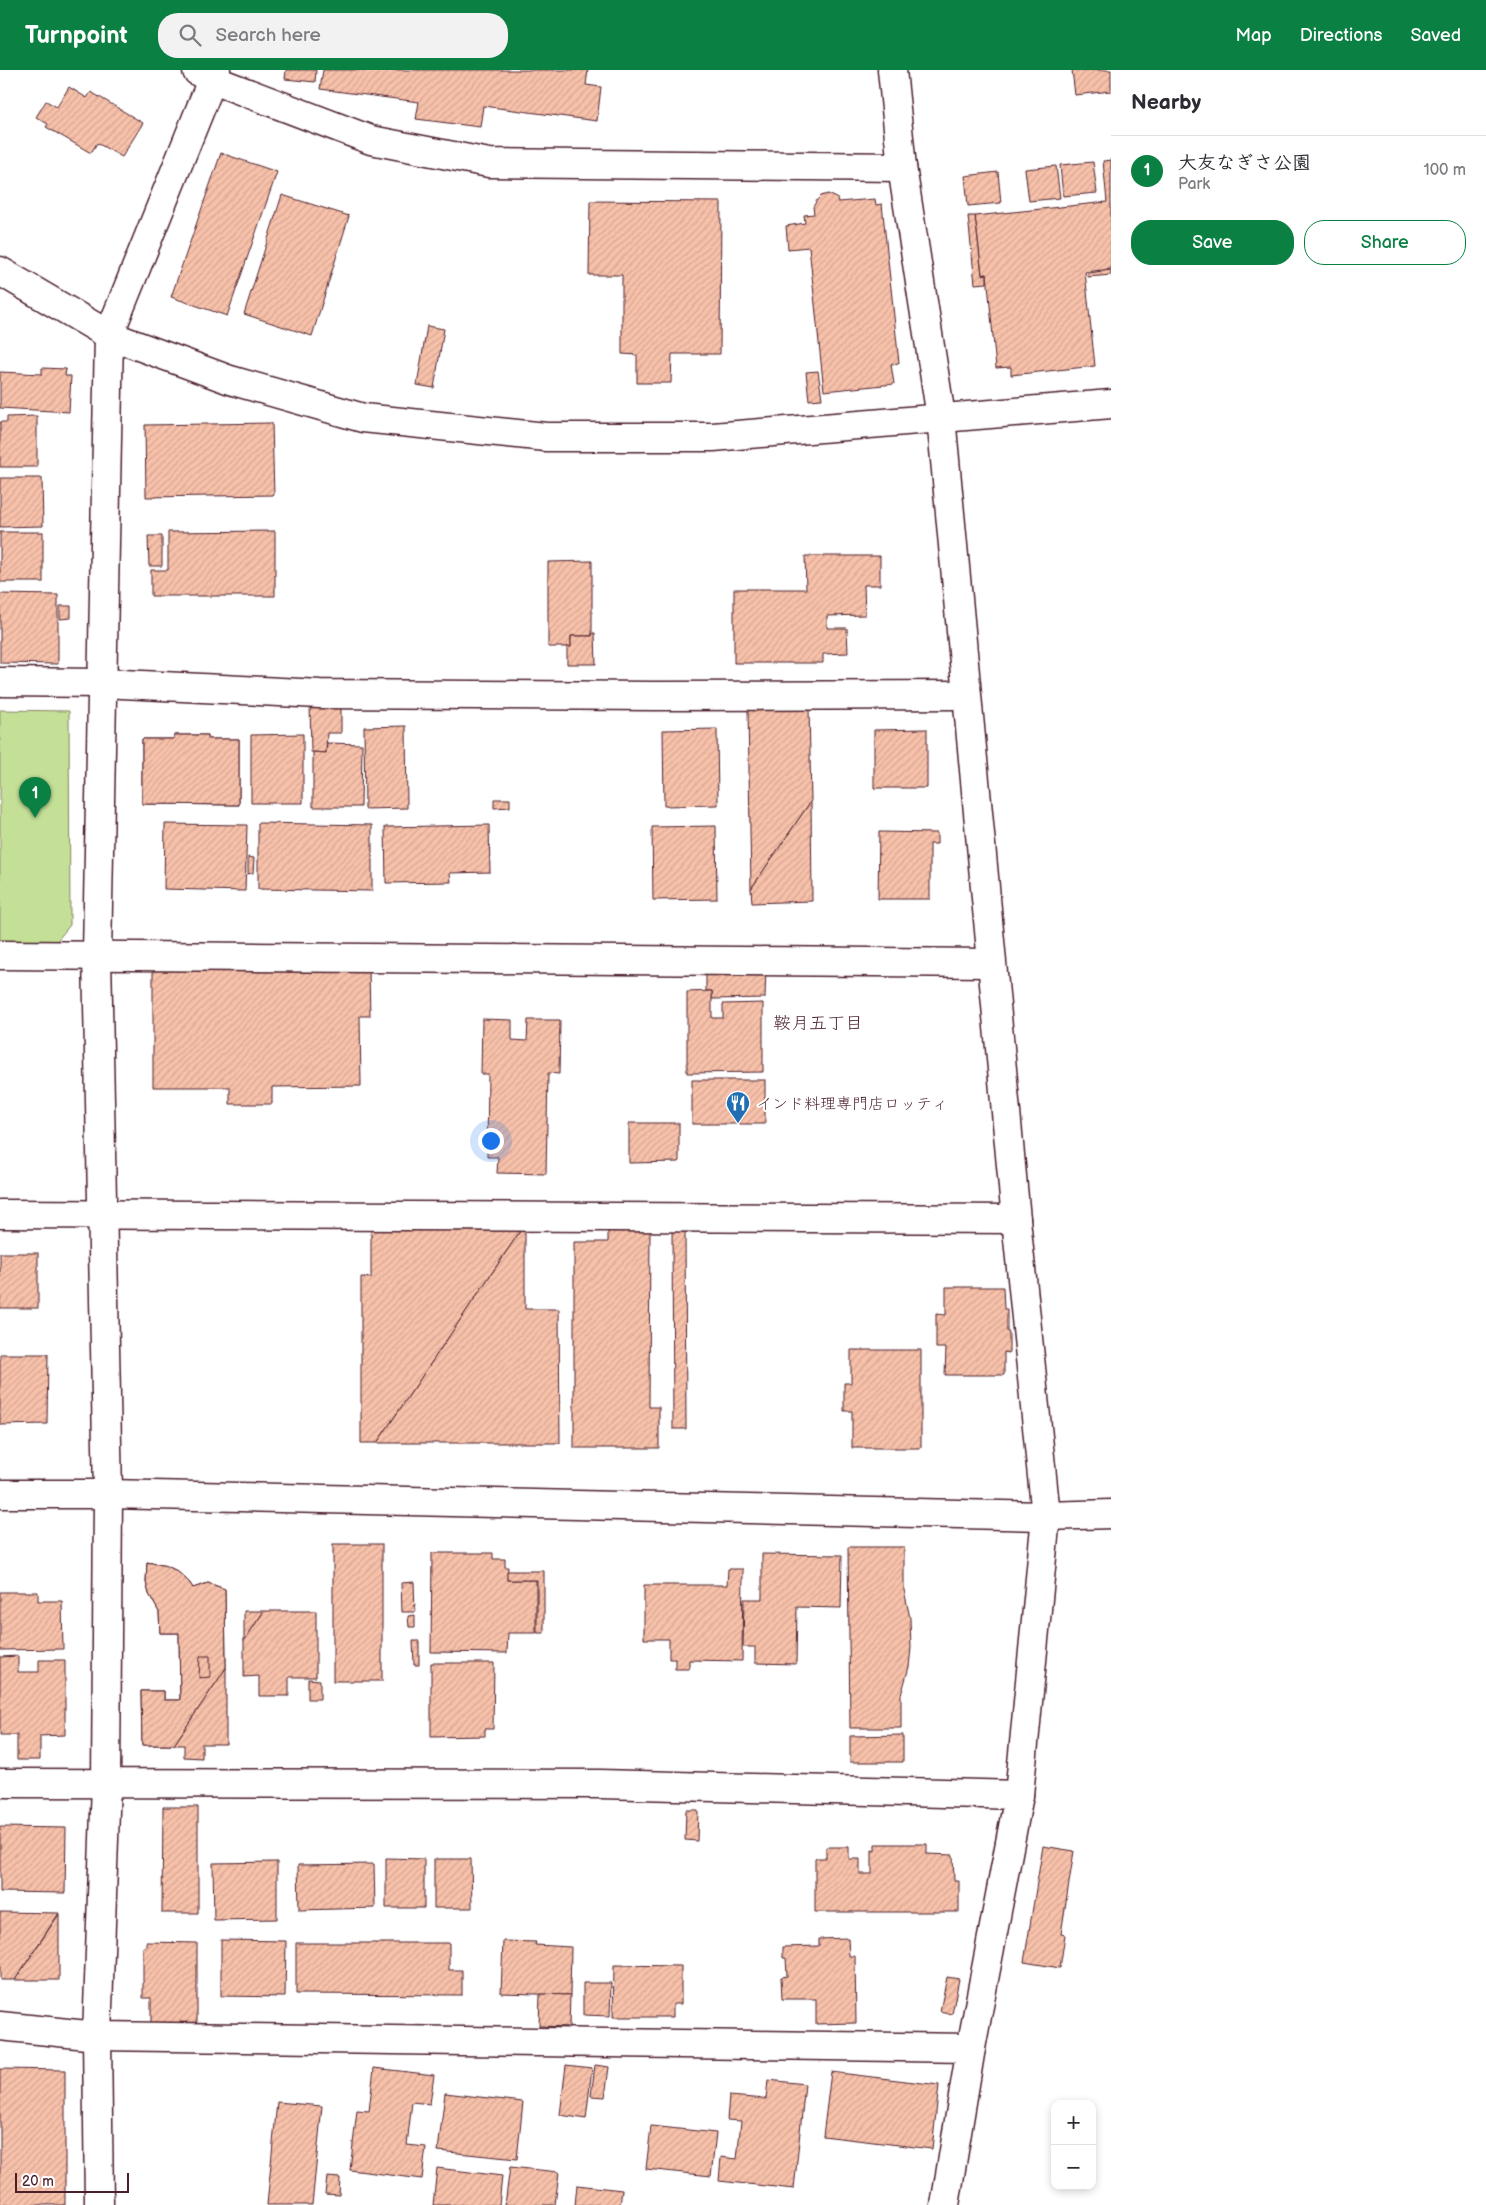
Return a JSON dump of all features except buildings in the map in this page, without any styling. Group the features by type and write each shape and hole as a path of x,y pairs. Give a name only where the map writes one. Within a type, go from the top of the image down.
{"street":[{"path":"892,70 902,167 941,417 1016,1219 1046,1516 1019,1795 971,2048 945,2205"},
{"path":"99,2205 97,2036 106,1783 108,1494 97,955 109,335 208,73 371,140 488,163 902,167"},
{"path":"0,271 109,335 230,380 363,418 546,437 713,437 1111,404"},
{"path":"0,682 102,683 320,694 966,695"},
{"path":"0,955 992,963"},
{"path":"0,1214 102,1213 1016,1219"},
{"path":"0,1494 108,1494 1046,1516 1111,1514"},
{"path":"0,1783 600,1784 1019,1795"},
{"path":"0,2026 97,2036 971,2048"}],"green space":[{"path":"0,710 69,711 70,925 56,942 0,941"}],"place":[{"name":"大友なぎさ公園","path":"35,818"},
{"name":"インド料理専門店ロッティ","path":"738,1124"}],"district":[{"name":"鞍月五丁目","path":"818,1023"}]}
